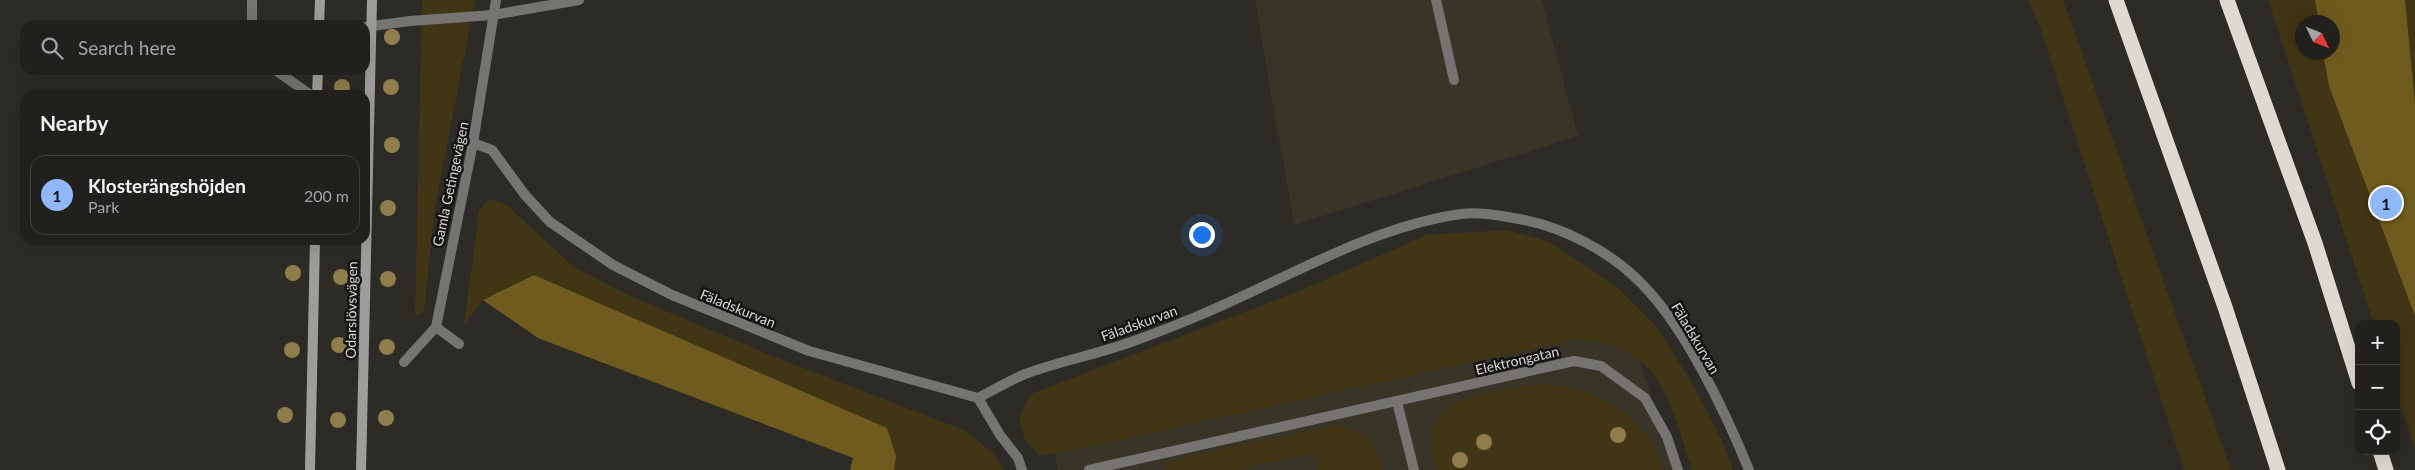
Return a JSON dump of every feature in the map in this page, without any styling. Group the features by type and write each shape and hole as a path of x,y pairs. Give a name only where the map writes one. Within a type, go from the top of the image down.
{"highway":[{"path":"2116,0 2225,307 2278,470"},
{"path":"2227,0 2314,243 2355,371"},
{"path":"2381,455 2386,470"}],"main road":[{"path":"319,20 320,0"},
{"name":"Odarslövsvägen","path":"369,20 372,0"},
{"path":"318,75 318,90"},
{"name":"Odarslövsvägen","path":"367,75 367,90"},
{"path":"310,470 314,245"},
{"name":"Odarslövsvägen","path":"361,470 365,245"}],"street":[{"path":"252,0 252,20"},
{"name":"Gamla Getingevägen","path":"436,327 445,274 473,144 496,0"},
{"path":"370,27 410,21 493,16 579,0"},
{"path":"1436,0 1454,80"},
{"path":"281,75 304,90"},
{"name":"Fäladskurvan","path":"473,144 492,150 525,195 550,222 613,265 672,295 809,350 978,398 1027,373 1131,342 1213,310 1363,242 1414,223 1456,214 1496,214 1536,222 1570,234 1613,261 1640,282 1668,314 1736,436 1749,470"},
{"path":"404,362 436,327 459,344"},
{"name":"Elektrongatan","path":"1089,470 1574,361 1601,366 1645,398 1666,436 1678,470"},
{"path":"978,398 1000,435 1018,458 1022,470"},
{"path":"1397,402 1414,470"}],"shaded area":[{"path":"422,0 475,0 435,207 424,312 415,316"},
{"path":"1255,0 1542,0 1578,136 1294,225"},
{"path":"2028,0 2063,0 2231,470 2184,470 2040,27"},
{"path":"2268,0 2415,0 2415,449 2400,404 2400,320 2373,320"},
{"path":"2315,0 2405,0 2415,103 2415,316 2329,86 2324,60 2340,60 2340,15 2318,15"},
{"path":"489,199 507,205 574,267 628,295 780,359 964,430 993,453 1004,470 894,470 896,456 483,300 464,325 479,211"},
{"path":"1506,230 1547,241 1580,262 1619,289 1656,326 1691,381 1722,440 1733,470 1692,470 1668,399 1658,381 1645,365 1628,353 1606,344 1577,339 1061,453 1039,455 1025,440 1019,421 1026,402 1033,393 1297,292 1427,235"},
{"path":"534,275 887,428 896,456 894,470 850,470 853,458 538,338 483,300"},
{"path":"1622,308 1676,470 1058,470 1055,453"},
{"path":"1536,384 1577,389 1597,396 1625,412 1647,435 1663,470 1438,470 1432,445 1434,426 1443,412 1457,403 1475,396"},
{"path":"1333,426 1344,427 1360,433 1372,443 1382,470 1318,470 1314,453 1235,470 1165,470 1164,462"}],"place":[{"name":"Klosterängshöjden","path":"2386,203"}]}
